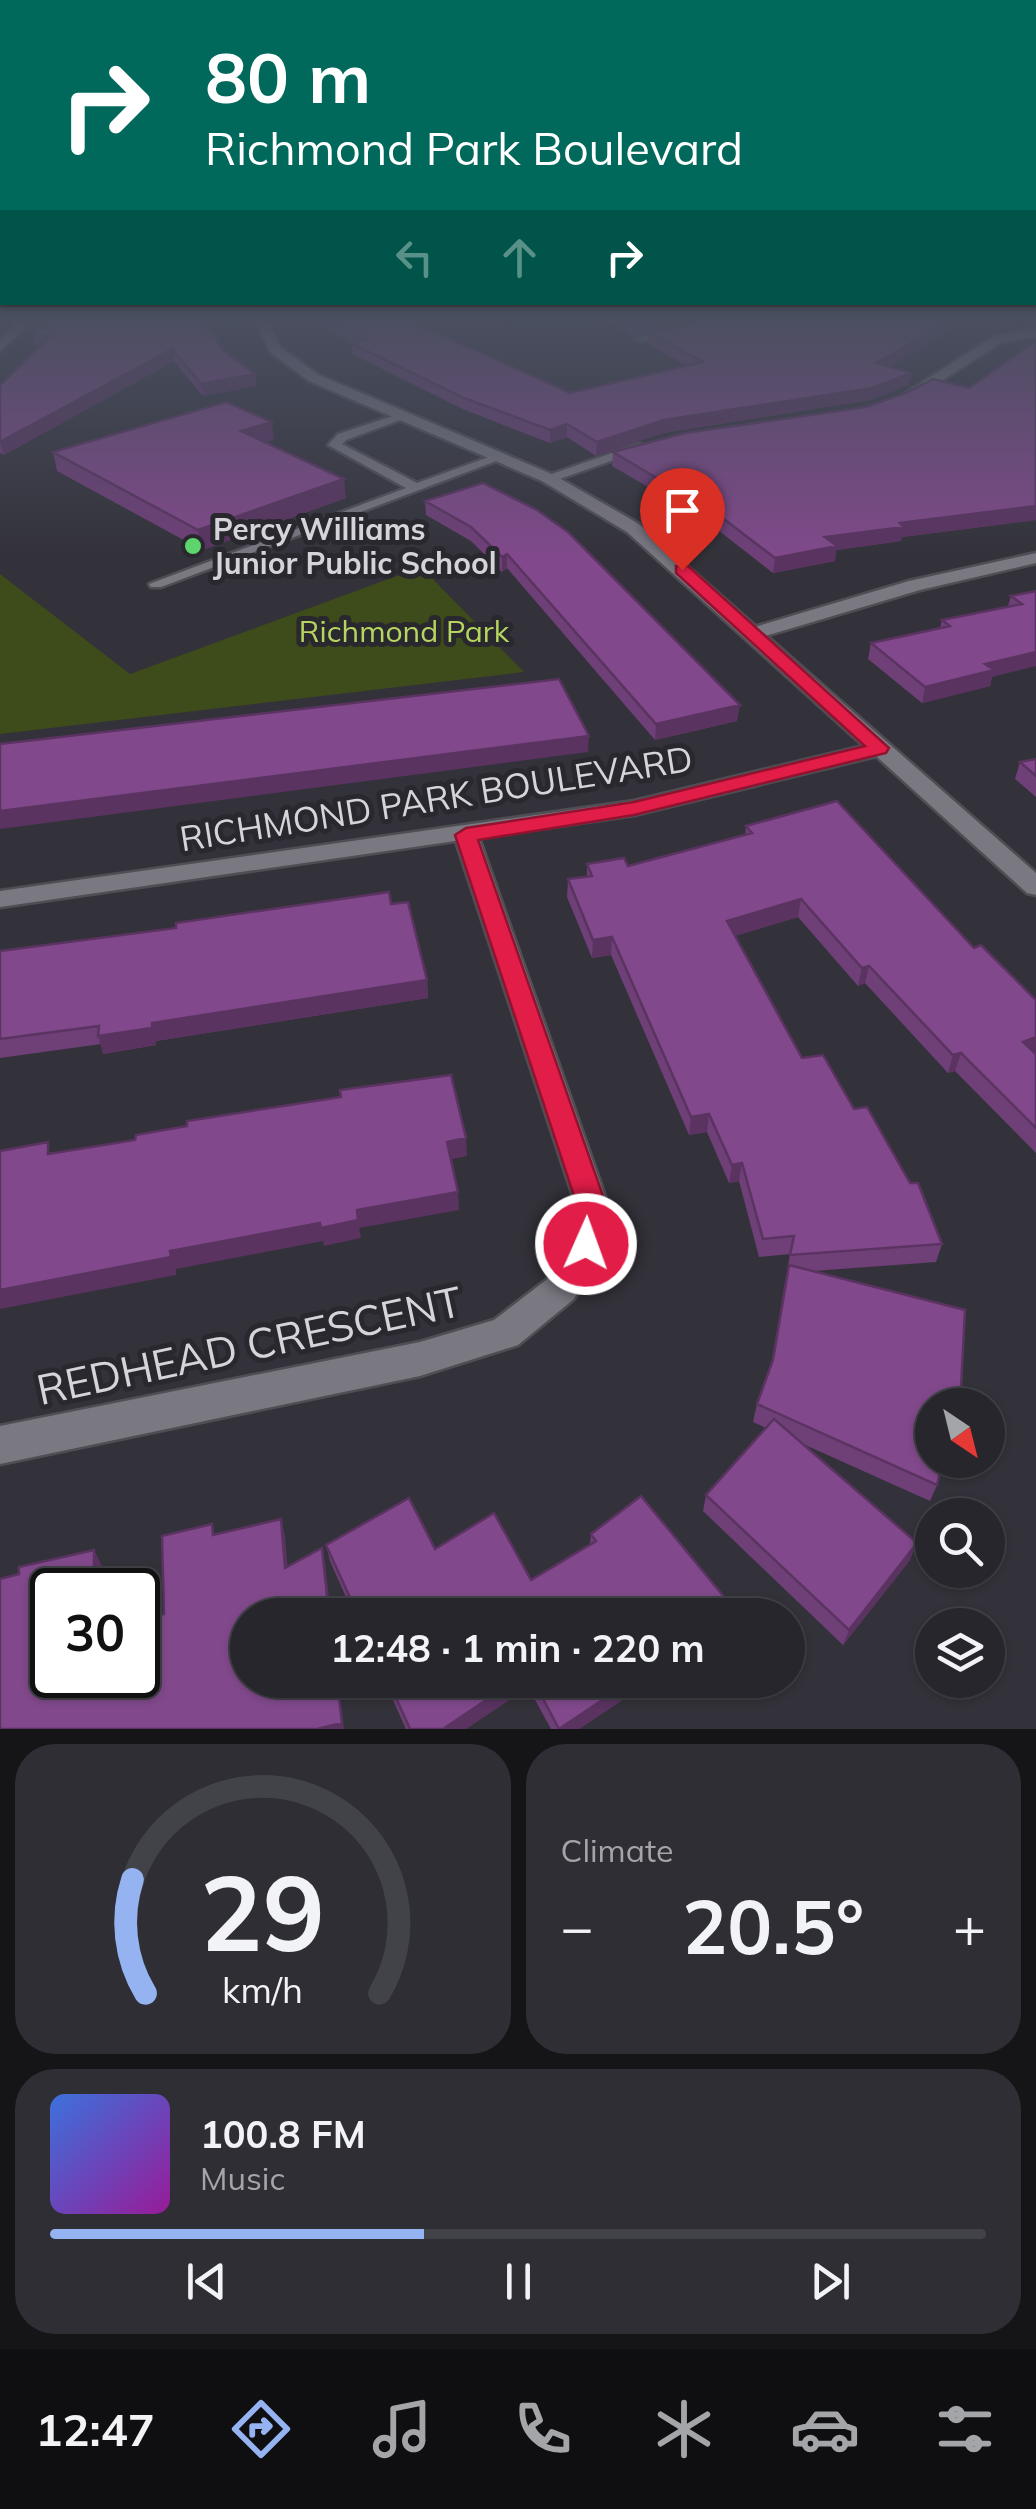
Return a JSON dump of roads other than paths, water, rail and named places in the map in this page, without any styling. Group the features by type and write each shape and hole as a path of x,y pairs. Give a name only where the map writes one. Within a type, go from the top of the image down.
{"street":[{"path":"361,399 548,478 633,528 756,633 1036,886"},
{"path":"548,478 656,444"},
{"path":"756,633 915,584 1036,558"},
{"name":"RICHMOND PARK BOULEVARD","path":"0,899 634,808 879,748"},
{"name":"REDHEAD CRESCENT","path":"0,1445 420,1359 505,1333 562,1288 586,1244 588,1196 466,835"}],"lane":[{"path":"399,417 342,437 334,445 416,488"},
{"path":"156,584 501,457"}],"place":[{"name":"Percy Williams Junior Public School","path":"193,546"}],"park label":[{"name":"Richmond Park","path":"404,631"}]}
